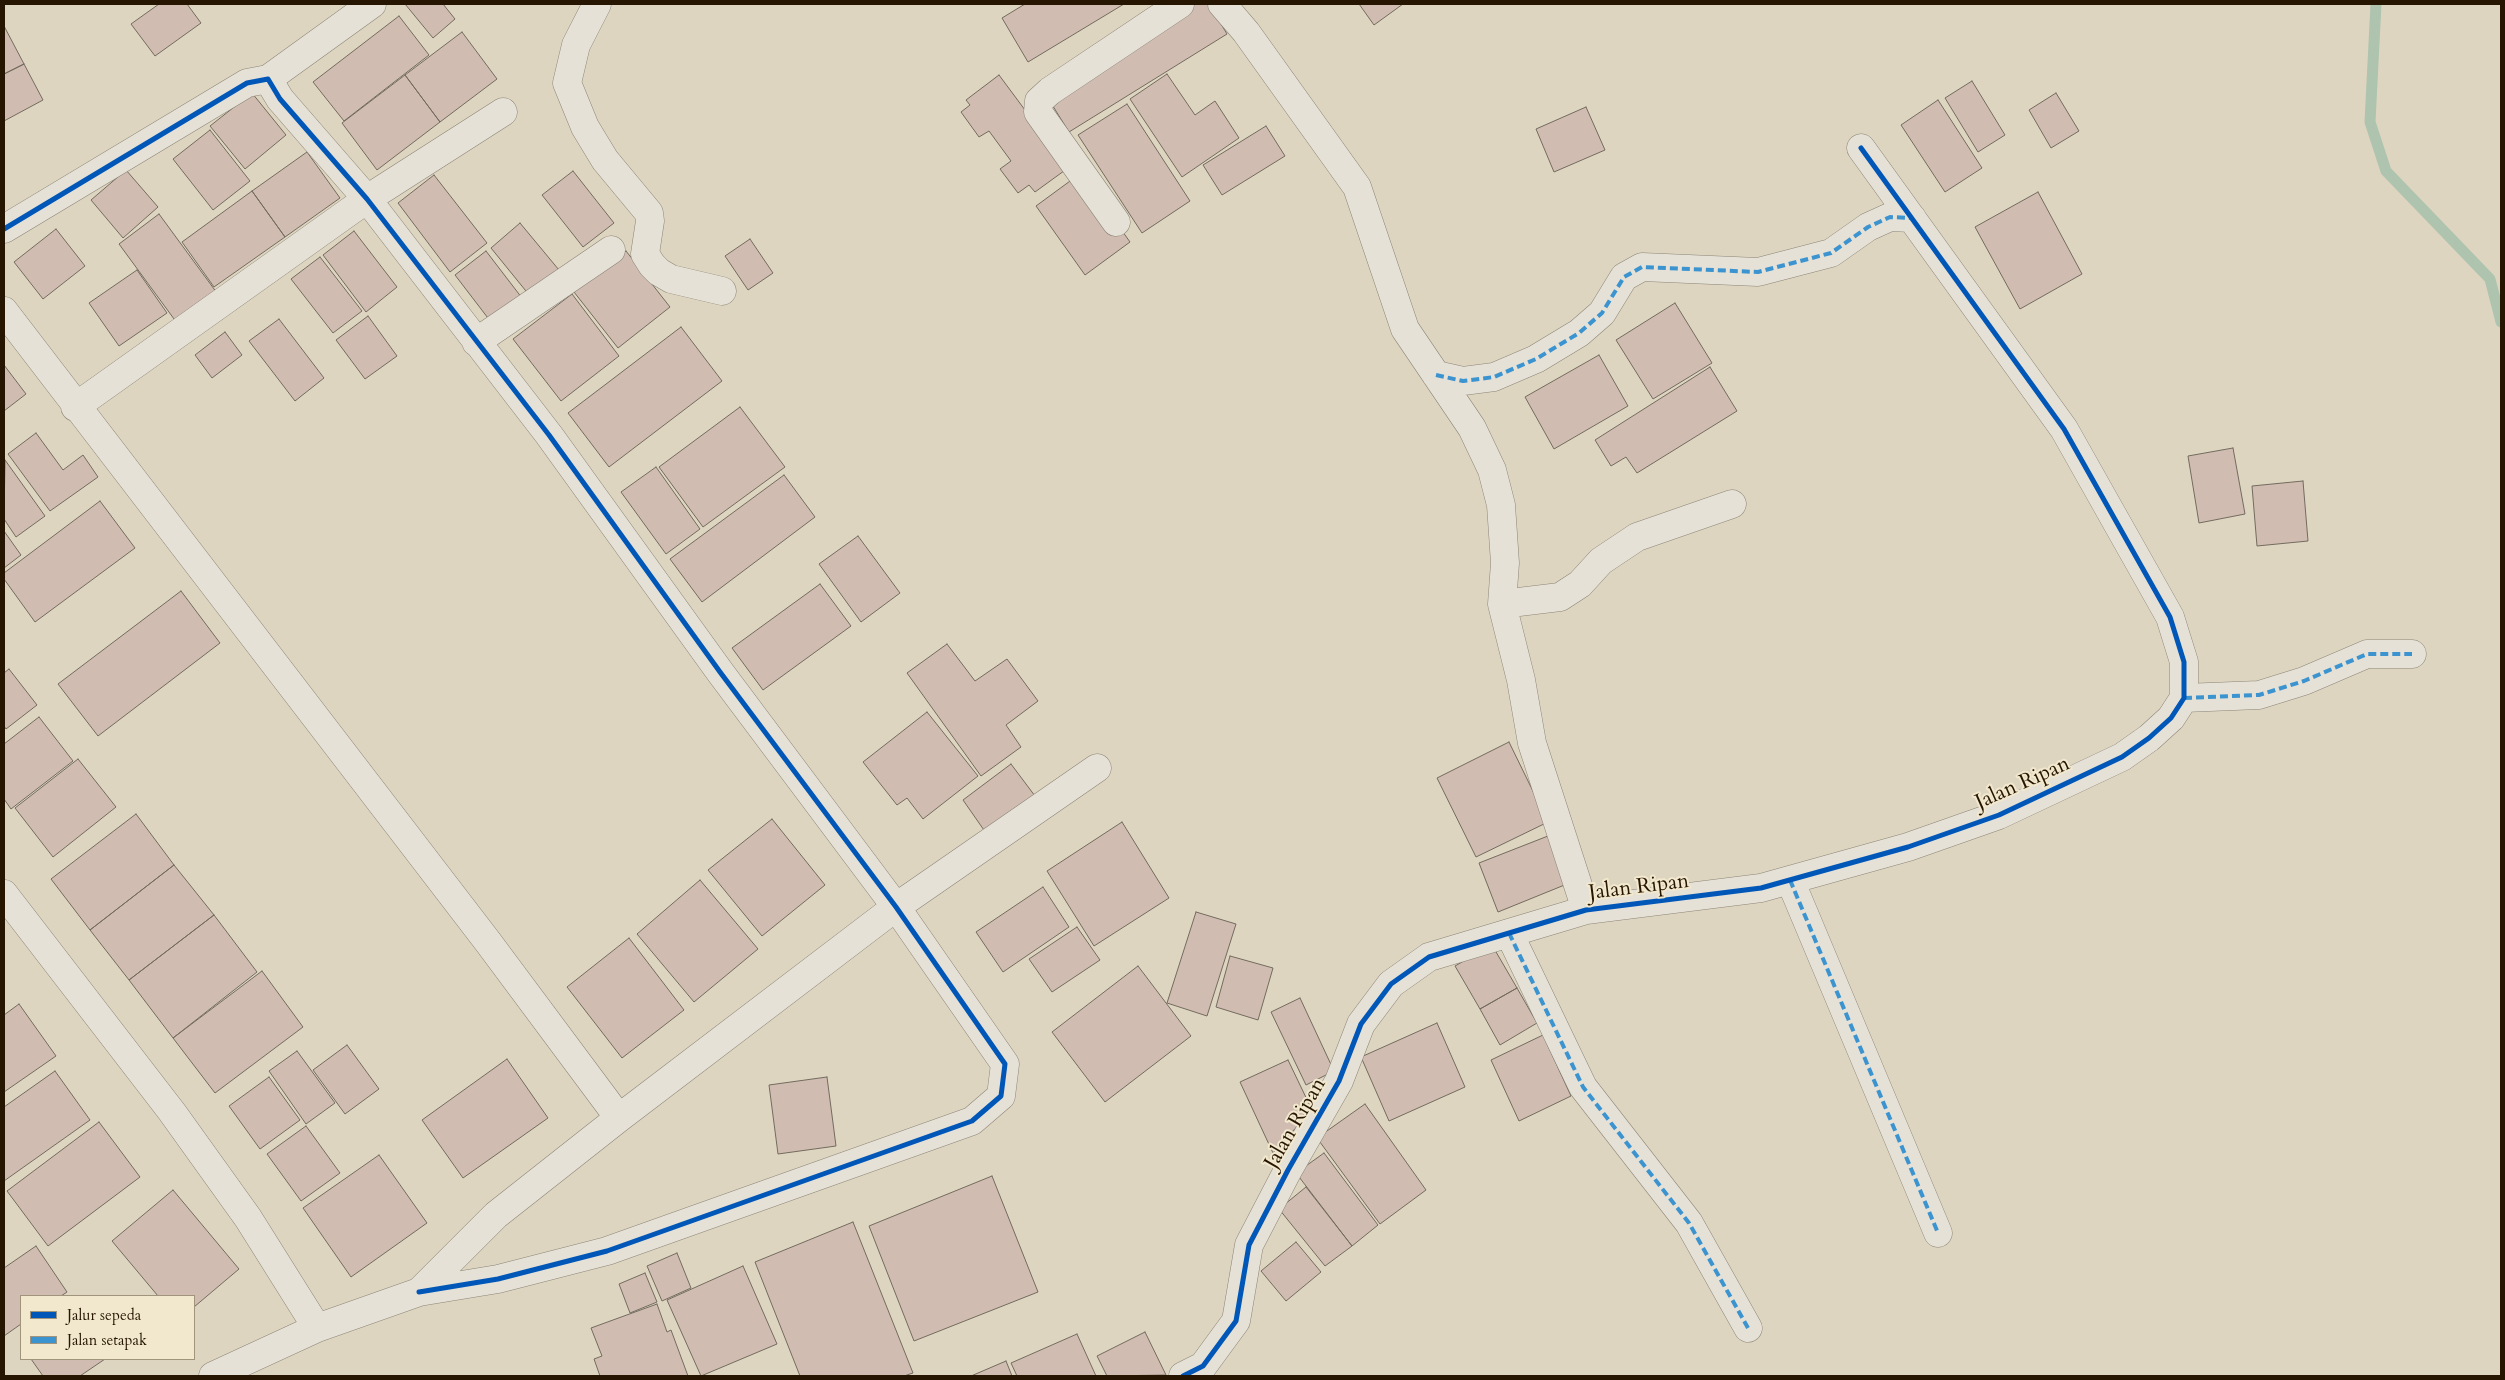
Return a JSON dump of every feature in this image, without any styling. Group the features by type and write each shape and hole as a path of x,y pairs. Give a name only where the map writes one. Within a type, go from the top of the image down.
{"street":[{"path":"4,230 247,83 268,79 372,4"},
{"path":"597,4 576,45 567,83 585,127 605,160 649,213 650,221 645,254 652,264 671,279 722,291"},
{"path":"1116,222 1038,112 1039,100 1180,4"},
{"path":"1222,4 1246,32 1357,186 1405,329 1472,428 1492,470 1501,505 1504,564 1502,604 1521,680 1532,743 1586,910"},
{"path":"212,1376 317,1328 418,1292 498,1278 607,1251 972,1121 1001,1096 1006,1064 896,907 720,672 549,435 367,199 280,99 268,79"},
{"path":"75,407 367,199 503,112"},
{"path":"1861,148 2064,429 2170,617 2184,662 2184,698 2259,695 2304,681 2367,654 2412,654"},
{"path":"1436,375 1463,381 1494,377 1536,360 1579,333 1596,318 1612,298 1624,277 1642,267 1758,272 1831,253 1868,227 1890,217 1912,218"},
{"path":"476,342 611,250"},
{"path":"4,312 75,407 488,942 620,1118"},
{"path":"1502,604 1560,597 1580,584 1601,561 1637,538 1732,504"},
{"name":"Jalan Ripan","path":"1183,1376 1203,1366 1236,1321 1249,1245 1288,1170 1339,1081 1361,1024 1391,984 1429,957 1586,910 1761,888 1908,847 1999,815 2122,757 2149,738 2171,718 2184,698"},
{"path":"418,1292 496,1215 620,1118 896,907 1097,768"},
{"path":"1790,880 1938,1233"},
{"path":"4,894 172,1112 248,1218 317,1328"},
{"path":"1509,933 1583,1087 1684,1215 1748,1328"}],"building":[{"path":"159,4 187,4 201,23 155,56 131,24"},
{"path":"405,4 443,4 455,19 433,38"},
{"path":"1025,4 1124,4 1028,62 1002,18"},
{"path":"1195,4 1209,4 1227,34 1069,132 1046,95"},
{"path":"1359,4 1403,4 1374,25"},
{"path":"399,16 429,55 344,121 313,82"},
{"path":"4,26 24,64 4,74"},
{"path":"462,32 497,79 440,122 405,75"},
{"path":"24,64 43,100 4,121 4,74"},
{"path":"1167,74 1195,115 1215,101 1239,138 1182,177 1130,99"},
{"path":"405,75 440,122 377,170 342,123"},
{"path":"999,75 1068,168 1035,192 1029,185 1018,193 1000,169 1011,161 989,131 979,137 961,112 970,105 966,100"},
{"path":"1972,81 2005,135 1978,152 1945,98"},
{"path":"252,93 286,135 245,169 210,126"},
{"path":"2056,93 2079,131 2051,148 2029,110"},
{"path":"1938,100 1982,168 1945,192 1901,125"},
{"path":"1127,104 1190,201 1142,233 1078,135"},
{"path":"1586,107 1605,150 1554,172 1536,129"},
{"path":"1266,126 1285,156 1222,195 1203,165"},
{"path":"210,130 250,181 213,210 173,159"},
{"path":"307,152 340,198 285,237 252,191"},
{"path":"126,170 158,207 123,238 91,200"},
{"path":"573,171 614,223 583,247 542,195"},
{"path":"1081,173 1130,242 1085,275 1036,206"},
{"path":"434,175 487,243 450,272 398,203"},
{"path":"252,191 285,237 214,287 182,242"},
{"path":"2038,192 2082,274 2020,309 1975,227"},
{"path":"159,214 217,293 177,323 119,244"},
{"path":"520,223 559,270 530,296 491,248"},
{"path":"56,229 85,266 43,299 14,262"},
{"path":"354,231 397,287 366,312 323,255"},
{"path":"750,239 773,273 748,290 725,256"},
{"path":"486,251 522,298 491,322 455,275"},
{"path":"626,251 670,307 618,348 574,292"},
{"path":"320,257 362,311 333,333 291,279"},
{"path":"137,270 167,313 119,346 89,303"},
{"path":"572,294 619,356 561,401 513,339"},
{"path":"1675,303 1712,363 1653,399 1616,340"},
{"path":"368,316 397,356 365,379 336,340"},
{"path":"279,319 324,378 295,401 249,341"},
{"path":"681,327 722,381 609,467 568,413"},
{"path":"225,332 242,355 212,378 195,355"},
{"path":"1599,355 1628,406 1554,449 1525,397"},
{"path":"4,365 26,394 4,411"},
{"path":"1710,367 1737,411 1637,473 1626,457 1611,466 1595,440"},
{"path":"740,407 785,467 703,527 659,467"},
{"path":"36,433 63,470 83,455 98,477 50,511 8,454"},
{"path":"2233,448 2245,514 2199,523 2188,456"},
{"path":"5,460 45,516 16,537 4,519"},
{"path":"656,467 700,529 666,554 621,492"},
{"path":"784,475 815,517 702,602 670,559"},
{"path":"2303,481 2308,541 2257,546 2252,486"},
{"path":"100,501 135,548 35,622 4,579 4,573"},
{"path":"4,531 21,555 4,568"},
{"path":"858,536 900,593 861,622 819,564"},
{"path":"820,584 851,626 763,690 732,648"},
{"path":"181,591 220,643 98,736 58,684"},
{"path":"947,644 975,681 1007,659 1038,701 1006,725 1021,747 981,776 907,673"},
{"path":"9,669 37,705 6,729 4,726 4,673"},
{"path":"927,712 978,776 923,819 907,798 897,805 863,762"},
{"path":"39,717 73,761 11,809 4,799 4,744"},
{"path":"1509,742 1548,822 1476,857 1437,778"},
{"path":"78,759 116,807 53,857 15,808"},
{"path":"1011,764 1035,796 986,833 963,800"},
{"path":"136,814 174,865 90,930 51,879"},
{"path":"772,819 825,885 762,936 708,870"},
{"path":"1122,822 1169,898 1094,946 1047,871"},
{"path":"1548,836 1567,884 1498,912 1479,863"},
{"path":"174,865 214,915 129,980 90,930"},
{"path":"700,880 758,949 694,1002 637,934"},
{"path":"1043,887 1069,927 1003,972 976,932"},
{"path":"1196,912 1236,924 1207,1016 1167,1003"},
{"path":"214,915 257,972 173,1038 129,980"},
{"path":"1077,927 1100,960 1052,992 1029,959"},
{"path":"629,938 684,1010 622,1058 567,987"},
{"path":"1492,945 1517,988 1480,1009 1455,966"},
{"path":"1230,956 1273,968 1258,1020 1216,1007"},
{"path":"1138,966 1191,1036 1105,1102 1052,1032"},
{"path":"262,971 303,1027 215,1093 173,1038"},
{"path":"1517,988 1537,1023 1500,1045 1480,1009"},
{"path":"1300,998 1334,1071 1306,1085 1271,1012"},
{"path":"19,1004 56,1056 4,1092 4,1015"},
{"path":"1437,1023 1465,1087 1389,1121 1361,1057"},
{"path":"1543,1035 1571,1096 1519,1121 1491,1060"},
{"path":"347,1045 379,1089 345,1114 313,1070"},
{"path":"297,1051 335,1103 306,1124 269,1071"},
{"path":"507,1059 548,1118 463,1178 422,1120"},
{"path":"1288,1060 1312,1110 1273,1153 1240,1082"},
{"path":"55,1071 90,1120 4,1181 4,1107"},
{"path":"269,1077 300,1120 260,1149 229,1106"},
{"path":"827,1077 836,1146 778,1154 769,1085"},
{"path":"1365,1104 1426,1190 1380,1224 1317,1138"},
{"path":"99,1122 140,1177 48,1246 7,1191"},
{"path":"306,1126 340,1173 301,1201 267,1154"},
{"path":"1324,1153 1378,1225 1352,1246 1296,1173"},
{"path":"379,1155 427,1223 351,1277 303,1208"},
{"path":"992,1176 1038,1292 914,1341 869,1226"},
{"path":"1306,1187 1352,1246 1325,1266 1279,1209"},
{"path":"173,1190 239,1269 195,1306 195,1295 157,1295 112,1241"},
{"path":"853,1222 913,1373 904,1376 800,1376 755,1262"},
{"path":"1296,1242 1321,1272 1286,1301 1261,1271"},
{"path":"36,1246 67,1292 62,1295 20,1295 20,1325 4,1336 4,1268"},
{"path":"677,1253 691,1288 662,1301 647,1266"},
{"path":"743,1266 777,1344 701,1376 667,1300"},
{"path":"645,1273 657,1302 630,1313 619,1284"},
{"path":"657,1304 667,1332 671,1330 688,1376 600,1376 594,1359 602,1356 591,1328"},
{"path":"1145,1332 1166,1375 1107,1376 1097,1356"},
{"path":"1077,1334 1096,1376 1017,1376 1011,1363"},
{"path":"32,1360 104,1360 80,1376 43,1376"},
{"path":"1006,1361 1012,1376 971,1376"}],"waterway":[{"path":"2376,4 2370,122 2386,171 2490,279 2501,322"}],"marked path":[{"path":"1436,375 1463,381 1494,377 1536,359 1579,333 1602,313 1624,277 1642,267 1758,272 1831,253 1868,227 1890,217 1912,218"},
{"path":"2184,698 2259,695 2304,681 2367,654 2412,654"},
{"path":"1790,880 1938,1233"},
{"path":"1509,933 1583,1087 1689,1223 1748,1328"}],"cycle path":[{"path":"4,229 247,83 268,79 280,99 367,199 549,435 720,672 896,907 1005,1064 1001,1096 972,1121 607,1251 498,1279 419,1292"},
{"path":"1183,1376 1203,1366 1236,1321 1249,1245 1288,1170 1339,1081 1361,1024 1391,984 1429,957 1586,910 1761,888 1908,847 1999,815 2122,757 2149,738 2171,718 2184,698 2184,662 2170,617 2064,429 1861,148"}]}
